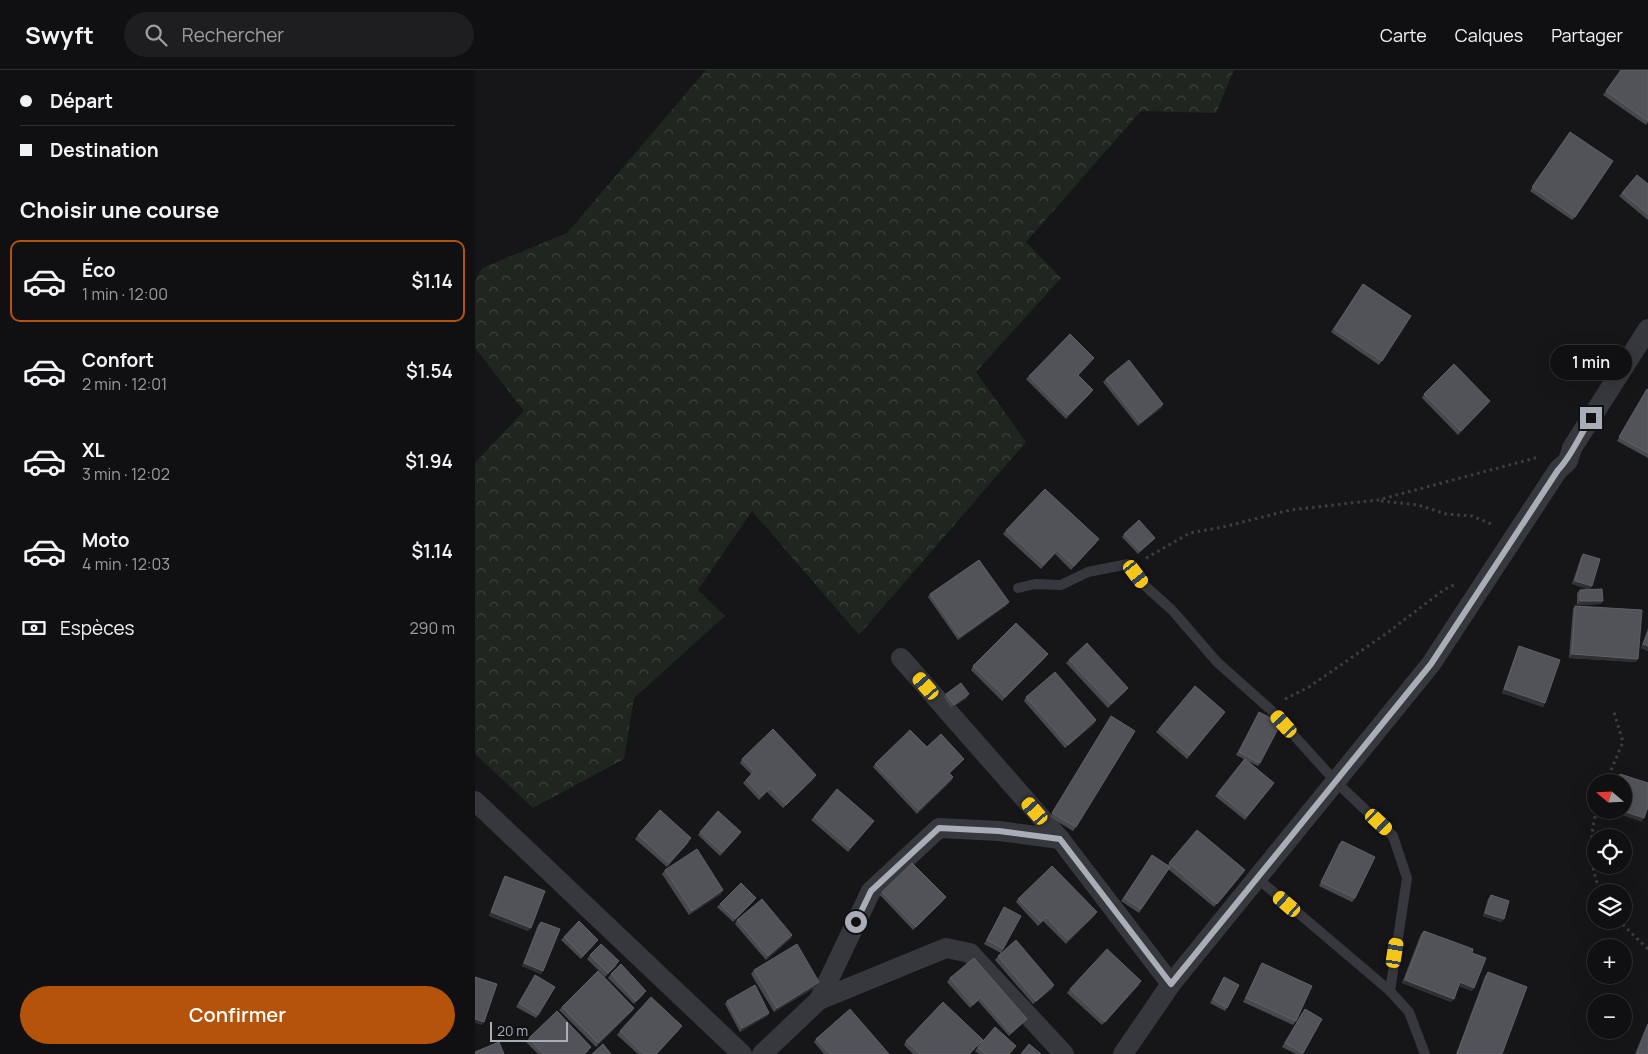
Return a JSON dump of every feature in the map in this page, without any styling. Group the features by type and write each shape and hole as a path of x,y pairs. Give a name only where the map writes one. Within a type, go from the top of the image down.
{"street":[{"path":"1123,1054 1171,984 1431,664 1558,470 1568,461 1572,448 1648,329"},
{"path":"901,658 1060,839 1171,984"},
{"path":"475,801 742,1054"},
{"path":"762,1054 819,1000 871,891 939,828 999,831 1060,839"},
{"path":"819,1000 946,948 970,953 1064,1054"}],"lane":[{"path":"1018,588 1035,584 1061,585 1088,572 1129,564 1143,584 1172,610 1217,662 1271,710 1336,782 1393,836 1407,878 1389,991"},
{"path":"1257,878 1389,991 1409,1012 1425,1054"}],"path":[{"path":"1129,564 1155,554 1191,533 1290,510 1378,500 1572,448"},
{"path":"1378,500 1419,505 1446,514 1472,516 1516,533"},
{"path":"1271,710 1387,633 1445,589 1461,582"},
{"path":"1609,774 1623,742 1613,709"},
{"path":"1596,819 1591,861 1597,884"},
{"path":"1627,929 1648,949"}],"green space":[{"path":"706,70 1234,70 1216,113 1141,111 1026,242 1061,278 976,372 1026,442 859,635 752,511 698,590 725,616 634,698 624,759 533,808 475,754 475,463 524,411 475,348 475,282 482,268 567,233"}],"building":[{"path":"1621,70 1648,70 1648,121 1606,91"},
{"path":"1570,132 1613,161 1575,217 1532,187"},
{"path":"1637,175 1648,184 1648,214 1622,193"},
{"path":"1363,284 1411,316 1382,361 1334,329"},
{"path":"1070,334 1094,358 1078,375 1093,390 1068,415 1029,376"},
{"path":"1129,360 1163,404 1140,423 1106,379"},
{"path":"1454,364 1490,401 1461,431 1424,394"},
{"path":"1648,390 1648,453 1619,437"},
{"path":"1045,489 1099,539 1074,566 1057,550 1043,565 1006,530"},
{"path":"1139,520 1155,538 1140,551 1124,534"},
{"path":"1583,554 1600,559 1592,586 1575,581"},
{"path":"979,560 1009,602 960,637 930,594"},
{"path":"1602,589 1603,601 1580,601 1580,590"},
{"path":"1575,606 1642,610 1638,659 1572,654"},
{"path":"1016,623 1048,654 1005,697 973,666"},
{"path":"1648,632 1648,646 1643,644"},
{"path":"1087,643 1128,688 1111,704 1069,660"},
{"path":"1519,646 1560,660 1545,703 1504,689"},
{"path":"1055,672 1096,720 1068,745 1026,697"},
{"path":"961,683 969,694 954,705 946,694"},
{"path":"1195,686 1225,712 1189,755 1159,729"},
{"path":"1259,712 1281,723 1260,763 1239,752"},
{"path":"1111,716 1135,731 1076,827 1052,813"},
{"path":"773,729 816,775 786,805 770,788 761,796 746,780 754,772 742,759"},
{"path":"910,730 927,747 941,734 964,759 949,773 953,777 919,810 875,764"},
{"path":"1245,759 1274,783 1247,816 1218,793"},
{"path":"1633,778 1648,783 1648,807 1644,818 1633,814"},
{"path":"837,789 874,821 850,848 814,817"},
{"path":"660,810 691,838 669,863 638,835"},
{"path":"718,811 741,832 722,852 700,832"},
{"path":"1197,830 1245,870 1217,904 1169,863"},
{"path":"1342,841 1375,857 1355,898 1321,882"},
{"path":"697,849 723,890 692,911 665,870"},
{"path":"1152,855 1170,867 1141,909 1124,898"},
{"path":"912,863 946,897 916,927 882,892"},
{"path":"1052,866 1097,912 1068,940 1046,917 1041,922 1018,899"},
{"path":"505,876 545,891 531,928 491,912"},
{"path":"741,883 756,898 735,919 720,904"},
{"path":"1491,895 1509,901 1504,919 1485,913"},
{"path":"762,899 792,935 768,956 737,920"},
{"path":"1004,907 1021,916 1003,949 987,940"},
{"path":"579,921 598,940 583,956 564,937"},
{"path":"541,922 560,929 543,971 524,963"},
{"path":"1424,931 1473,949 1472,953 1486,958 1474,988 1460,982 1454,999 1405,980"},
{"path":"1016,940 1054,985 1036,1001 998,956"},
{"path":"601,944 619,961 608,973 590,955"},
{"path":"797,944 819,982 777,1008 754,970"},
{"path":"1107,949 1141,981 1105,1022 1070,989"},
{"path":"974,958 1027,1019 1011,1033 980,997 973,1005 950,978"},
{"path":"1262,963 1312,986 1296,1021 1246,998"},
{"path":"621,964 646,991 636,1001 611,974"},
{"path":"598,971 634,1008 598,1043 562,1007"},
{"path":"1488,972 1527,987 1502,1054 1457,1054"},
{"path":"535,975 555,987 538,1015 519,1003"},
{"path":"475,977 497,984 484,1022 475,1019"},
{"path":"1224,977 1239,985 1227,1008 1213,999"},
{"path":"755,985 769,1013 742,1028 727,1001"},
{"path":"651,997 682,1026 656,1054 644,1054 620,1031"},
{"path":"943,1002 983,1040 969,1054 920,1054 906,1041"},
{"path":"850,1009 889,1054 830,1054 816,1039"},
{"path":"1305,1009 1322,1019 1303,1053 1285,1043"},
{"path":"557,1011 591,1047 584,1054 543,1054 529,1038"},
{"path":"1648,1024 1648,1054 1637,1054"},
{"path":"995,1027 1016,1046 1009,1054 985,1054 978,1047"},
{"path":"499,1042 504,1054 475,1054 475,1052"},
{"path":"603,1044 611,1054 592,1054"},
{"path":"1029,1044 1041,1054 1021,1054"}],"route":[{"path":"856,922 871,891 939,828 999,831 1060,839 1171,984 1431,664 1558,470 1568,461 1572,448 1591,418"}]}
